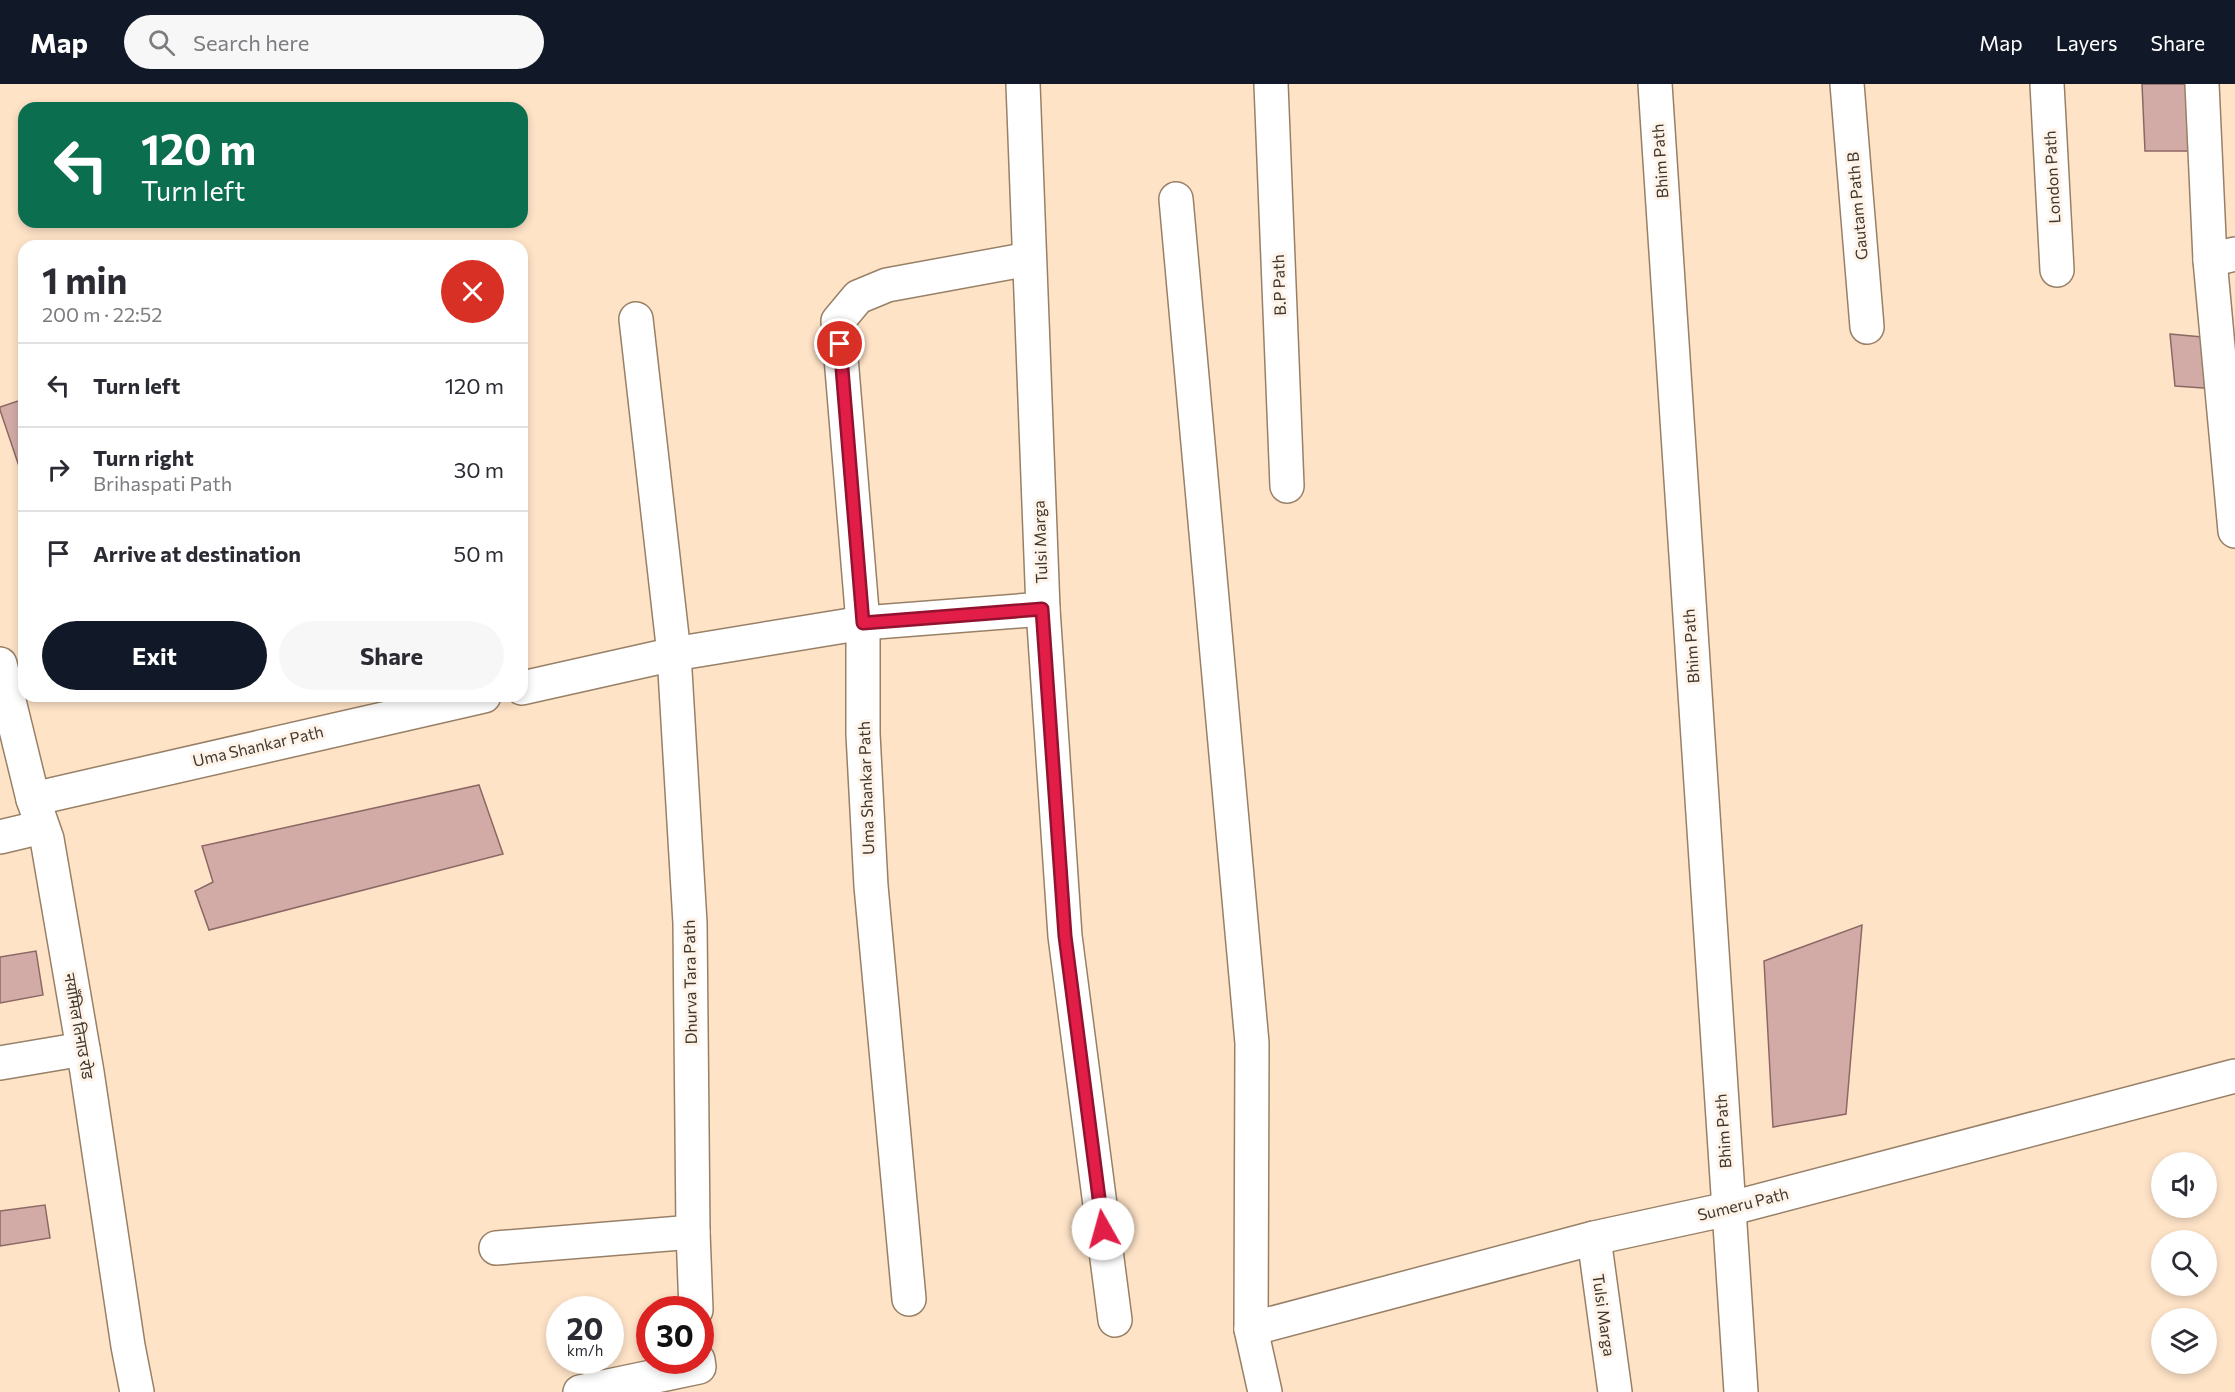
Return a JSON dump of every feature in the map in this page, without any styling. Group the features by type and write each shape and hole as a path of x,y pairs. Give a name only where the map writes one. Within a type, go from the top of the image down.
{"street":[{"name":"Tulsi Marga","path":"1023,84 1042,609 1065,936 1115,1320"},
{"name":"B.P Path","path":"1271,84 1287,486"},
{"name":"Bhim Path","path":"1654,84 1742,1392"},
{"name":"Gautam Path B","path":"1847,84 1867,327"},
{"name":"London Path","path":"2047,84 2057,270"},
{"path":"2202,84 2222,257 2235,531"},
{"path":"1176,199 1252,1043 1251,1329 1265,1392"},
{"name":"Uma Shankar Path","path":"909,1299 871,886 863,734 863,623 838,321 858,297 887,285 1029,259"},
{"name":"Dhurva Tara Path","path":"636,319 674,654 690,923 695,1296"},
{"path":"528,686 674,654 863,623 1042,609"},
{"name":"नयाँमिल तिनाउ रोड","path":"0,664 37,813 47,839 137,1392"},
{"name":"Uma Shankar Path","path":"0,837 37,813 461,702"},
{"path":"0,1063 83,1049"},
{"name":"Sumeru Path","path":"1251,1329 1594,1238 1728,1209 2235,1076"},
{"path":"496,1248 693,1232"},
{"name":"Tulsi Marga","path":"1594,1238 1615,1392"},
{"path":"580,1392 692,1374"}],"building":[{"path":"2142,84 2198,84 2200,151 2145,151"},
{"path":"2170,334 2213,338 2217,389 2175,386"},
{"path":"18,401 18,463 0,410 0,407"},
{"path":"479,785 503,854 209,930 195,891 213,882 202,846"},
{"path":"1862,925 1846,1114 1773,1127 1764,961"},
{"path":"36,951 43,995 0,1003 0,957"},
{"path":"45,1205 50,1238 0,1246 0,1211"}],"route":[{"path":"840,344 863,623 1042,609 1065,936 1103,1229"}]}
